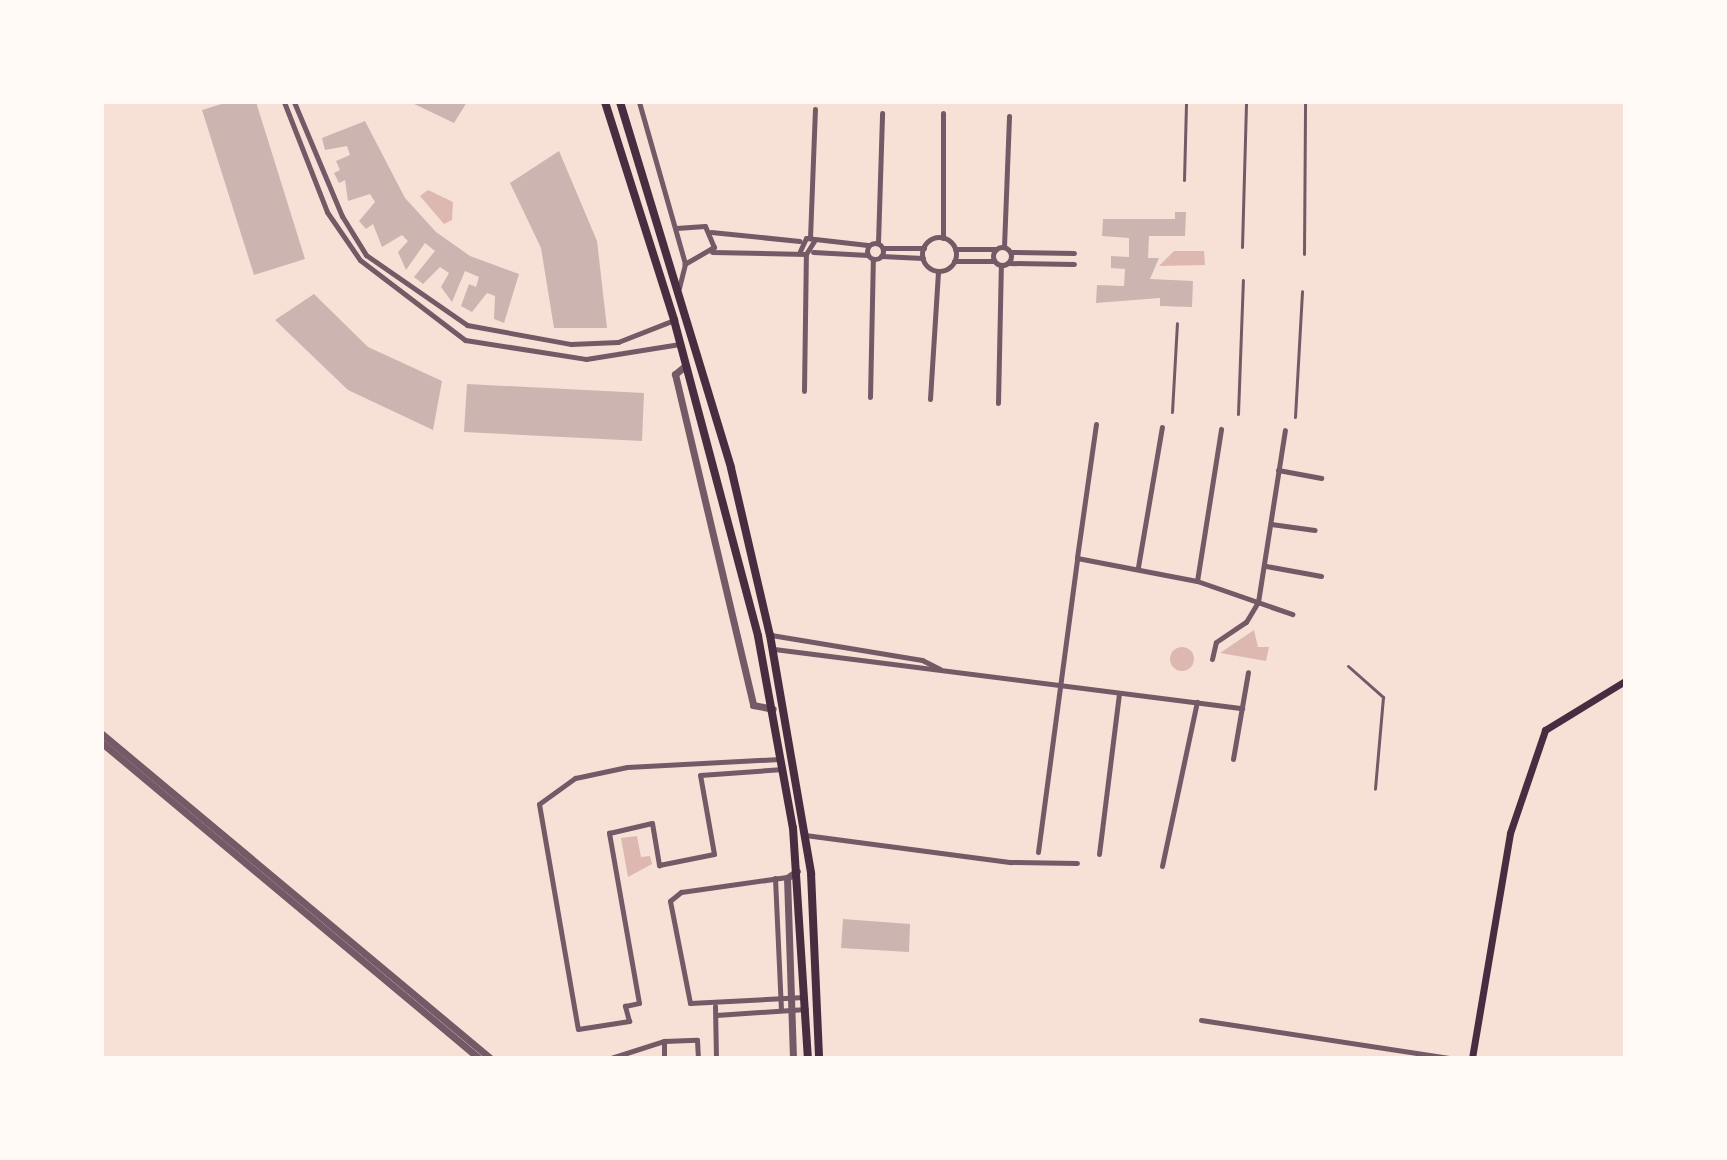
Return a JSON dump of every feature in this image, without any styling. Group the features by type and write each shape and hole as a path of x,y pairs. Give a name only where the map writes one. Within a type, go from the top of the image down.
{"main road":[{"path":"605,102 674,320 730,519 773,709 797,871 807,997 808,1058"},
{"path":"620,102 679,288 742,516 773,649 805,835 819,1058"},
{"path":"730,519 742,516"},
{"path":"1472,1058 1510,833 1545,730 1623,684"}],"street":[{"path":"284,102 327,212 360,260 465,340 586,359 680,344"},
{"path":"294,102 342,216 366,255 467,325 571,344 618,342 674,320"},
{"path":"639,102 685,264 679,288"},
{"path":"804,391 806,252 812,240 815,109"},
{"path":"881,256 882,113"},
{"path":"943,113 943,238 955,249 1004,247 1011,252 1074,253"},
{"path":"1004,247 1009,116"},
{"path":"676,228 698,223 710,231 800,241 924,248 943,238"},
{"path":"710,231 712,252"},
{"path":"800,241 806,252"},
{"path":"868,245 870,397"},
{"path":"923,258 924,248"},
{"path":"954,261 955,249"},
{"path":"994,261 996,249"},
{"path":"685,264 712,252 806,252 923,258 938,271"},
{"path":"998,403 1005,264 1011,252"},
{"path":"938,271 954,261 1074,264"},
{"path":"930,399 938,271"},
{"path":"685,366 675,374 753,705 773,709"},
{"path":"1038,852 1096,424"},
{"path":"1138,567 1162,427"},
{"path":"1197,581 1221,429"},
{"path":"1212,659 1216,642 1246,622 1258,602 1285,430"},
{"path":"1278,470 1321,478"},
{"path":"1271,524 1315,530"},
{"path":"1077,558 1138,567 1197,581 1292,614"},
{"path":"1266,566 1321,576"},
{"path":"770,635 922,660 941,670"},
{"path":"773,649 1242,708"},
{"path":"1233,759 1248,672"},
{"path":"1099,854 1119,693"},
{"path":"1162,866 1197,702"},
{"path":"102,734 490,1058"},
{"path":"102,743 479,1058"},
{"path":"782,764 700,775 714,854 659,865 652,823 609,833 639,1003 625,1006 629,1021 578,1029 539,804 575,778 627,767 782,764"},
{"path":"805,835 1011,862 1077,863"},
{"path":"797,871 787,877 672,897 684,994 695,1006 807,997"},
{"path":"787,877 793,1058"},
{"path":"775,878 781,1009"},
{"path":"715,1006 716,1058"},
{"path":"716,1015 807,1009"},
{"path":"1201,1020 1449,1058"},
{"path":"611,1058 664,1041 697,1040 698,1058"},
{"path":"664,1041 664,1058"}],"lane":[{"path":"1184,180 1186,102"},
{"path":"1242,247 1246,102"},
{"path":"1304,254 1305,102"},
{"path":"1238,414 1243,280"},
{"path":"1295,417 1302,291"},
{"path":"1172,412 1177,323"},
{"path":"1348,666 1383,697 1375,789"}],"shaded area":[{"path":"428,190 453,202 452,220 444,224 420,196"},
{"path":"1174,251 1204,251 1205,265 1159,266"},
{"path":"1254,630 1258,647 1269,647 1266,661 1220,653"},
{"path":"1182,647 1193,654 1194,659 1187,670 1182,671 1171,664 1170,659 1177,648"},
{"path":"637,836 641,857 650,856 652,864 628,877 621,838"}],"building":[{"path":"228,102 256,102 305,259 254,275 202,110"},
{"path":"410,102 467,102 454,123"},
{"path":"365,121 405,198 436,232 470,256 519,274 504,323 494,319 495,296 487,293 472,312 461,306 469,284 476,287 479,277 465,271 452,302 441,287 449,273 440,267 423,284 414,277 435,251 425,243 406,270 398,252 408,241 402,235 382,247 373,224 366,229 359,221 375,202 370,194 348,201 345,180 339,183 334,173 340,170 336,161 350,155 347,146 325,150 322,138"},
{"path":"559,151 597,241 607,328 554,328 541,248 510,183"},
{"path":"1175,212 1186,212 1185,236 1149,236 1148,258 1159,258 1150,279 1193,281 1192,307 1160,306 1160,298 1096,303 1097,285 1124,286 1125,269 1111,268 1111,256 1129,257 1129,238 1102,236 1103,219 1175,219"},
{"path":"314,294 368,347 442,381 433,430 348,390 275,320"},
{"path":"467,384 644,393 642,441 464,432"},
{"path":"843,919 910,924 909,952 841,948"}]}
